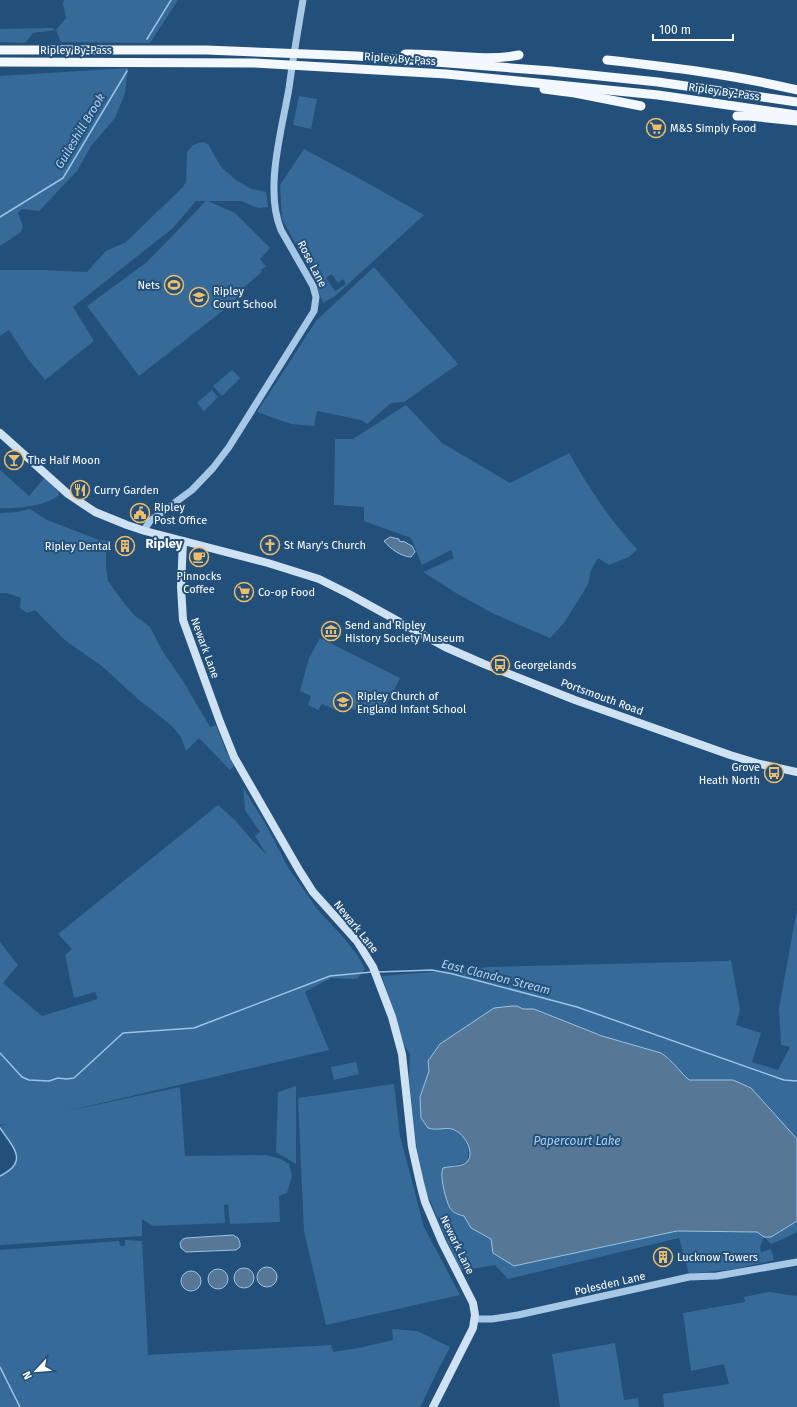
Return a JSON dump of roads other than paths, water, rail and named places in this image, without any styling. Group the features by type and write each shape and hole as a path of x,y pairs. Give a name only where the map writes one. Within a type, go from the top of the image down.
{"highway":[{"name":"Ripley By-Pass","path":"0,50 206,50 357,56 442,62 658,82 797,102"},
{"path":"357,56 420,54 500,58 519,55"},
{"path":"607,60 682,68 797,90"},
{"name":"Ripley By-Pass","path":"0,62 254,63 446,74 658,95 797,114"},
{"path":"446,74 575,93 640,106"},
{"path":"737,116 797,122"}],"main road":[{"name":"Portsmouth Road","path":"0,433 68,494 95,512 145,531 297,571 349,594 445,647 498,670 730,755 760,764 797,772"},
{"name":"Newark Lane","path":"183,541 181,574 183,620 234,757 306,882 321,902 357,941 366,954 378,979 398,1035 402,1054 411,1139 420,1183 432,1219 473,1302 475,1319"},
{"path":"433,1407 475,1319"}],"street":[{"name":"Rose Lane","path":"145,531 148,524 153,519 192,490 229,448 314,311 316,297 313,286 281,230 274,204 274,181 303,0"},
{"name":"Polesden Lane","path":"475,1319 492,1319 518,1315 689,1277 717,1276 797,1262"}],"water":[{"path":"390,537 399,539 399,541 403,541 412,546 415,552 411,557 407,557 396,552 384,541"},
{"name":"Papercourt Lake","path":"517,1006 523,1009 534,1009 602,1036 661,1053 669,1059 689,1080 733,1080 751,1088 797,1139 797,1221 771,1237 764,1237 757,1232 677,1231 514,1266 493,1253 491,1239 471,1228 464,1216 456,1214 451,1210 448,1205 444,1188 442,1176 443,1168 459,1166 467,1162 470,1153 467,1142 460,1134 452,1129 428,1128 421,1118 420,1097 429,1071 428,1061 440,1044 494,1008"},
{"path":"233,1235 238,1238 240,1243 240,1247 236,1250 186,1252 181,1248 180,1243 186,1238"},
{"path":"267,1267 274,1270 277,1277 274,1284 267,1287 260,1284 257,1277 260,1270"},
{"path":"244,1268 251,1271 254,1278 251,1285 244,1288 237,1285 234,1278 237,1271"},
{"path":"218,1269 225,1272 228,1279 225,1286 218,1289 211,1286 208,1279 211,1272"},
{"path":"191,1271 198,1274 201,1281 198,1288 191,1291 184,1288 181,1281 184,1274"}],"waterway":[{"name":"Guileshill Brook","path":"147,39 171,0"},
{"name":"Guileshill Brook","path":"0,217 63,178 127,71"},
{"name":"East Clandon Stream","path":"378,972 432,970 453,974 577,1007 784,1080 797,1081"},
{"name":"East Clandon Stream","path":"0,1053 22,1077 29,1080 49,1081 58,1078 74,1078 123,1033 194,1028 330,976 372,972"},
{"path":"0,1128 14,1148 16,1154 14,1165 9,1171 0,1176"},
{"path":"0,1367 20,1407"}],"place":[{"name":"M&S Simply Food","path":"656,128"},
{"name":"Nets","path":"174,285"},
{"name":"Ripley Court School","path":"199,297"},
{"name":"The Half Moon","path":"14,460"},
{"name":"Curry Garden","path":"80,490"},
{"name":"Ripley Post Office","path":"140,513"},
{"name":"St Mary's Church","path":"270,545"},
{"name":"Ripley Dental","path":"125,546"},
{"name":"Pinnocks Coffee","path":"199,557"},
{"name":"Co-op Food","path":"244,592"},
{"name":"Send and Ripley History Society Museum","path":"331,631"},
{"name":"Georgelands","path":"500,665"},
{"name":"Ripley Church of England Infant School","path":"343,702"},
{"name":"Grove Heath North","path":"774,773"},
{"name":"Lucknow Towers","path":"663,1257"}],"district":[{"name":"Ripley","path":"164,543"}]}
